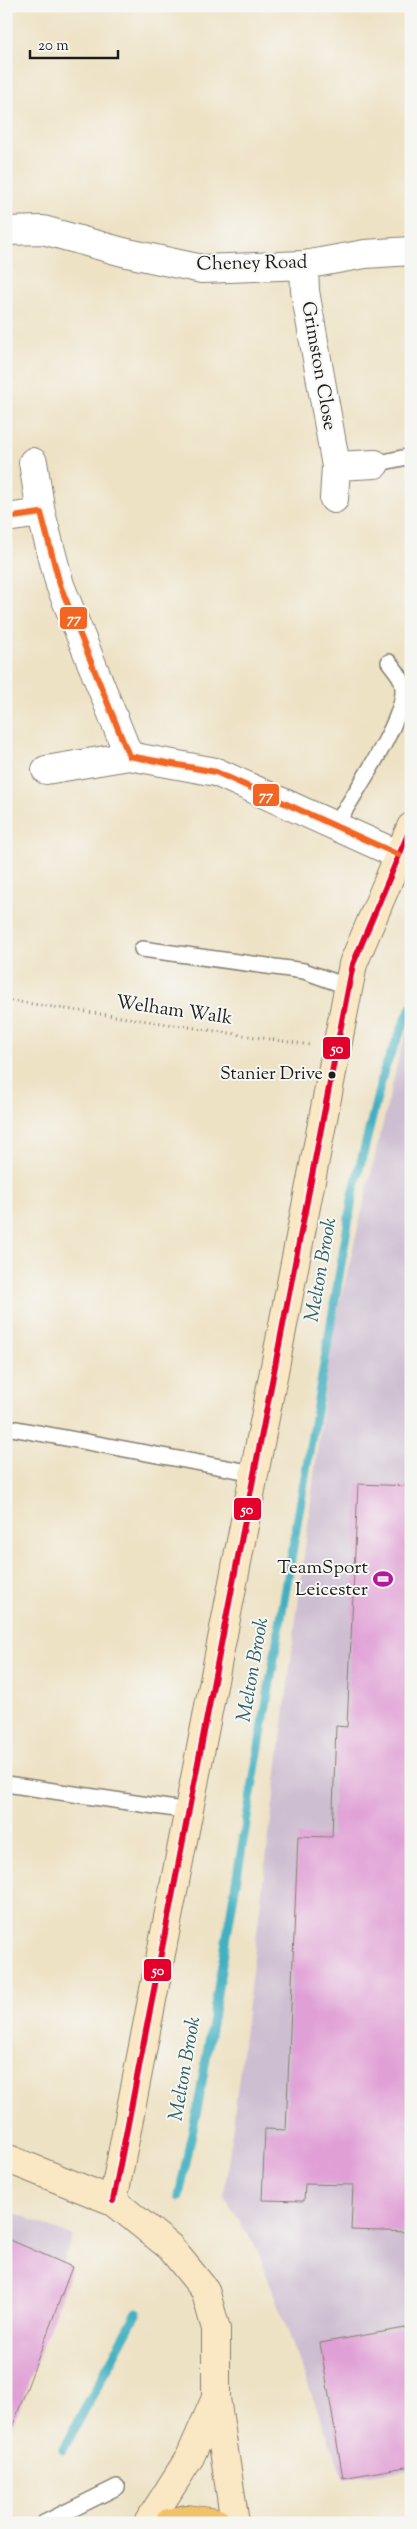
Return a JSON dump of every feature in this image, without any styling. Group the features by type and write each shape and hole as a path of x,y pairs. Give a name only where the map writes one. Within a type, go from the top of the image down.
{"highway":[{"path":"169,2523 187,2519 216,2523"}],"street":[{"name":"Cheney Road","path":"6,231 43,230 123,252 202,269 304,265 365,254 411,251"},
{"name":"Grimston Close","path":"304,265 305,291 336,466 334,499"},
{"path":"33,462 41,513 60,585 129,756"},
{"path":"336,466 375,464"},
{"path":"6,518 41,513"},
{"path":"46,770 129,756 216,772 399,854"},
{"path":"113,2201 353,964 411,827"},
{"path":"6,2158 113,2201 170,2247 205,2290 216,2329 216,2398 235,2523"},
{"path":"148,2523 190,2456 216,2398"}],"lane":[{"path":"375,464 411,456"},
{"path":"335,826 386,740 397,716 404,690 400,676 389,662"},
{"path":"142,949 304,972 349,987"},
{"path":"6,1427 254,1473"},
{"path":"6,1784 189,1811"},
{"path":"44,2523 117,2487"}],"path":[{"name":"Welham Walk","path":"6,1000 337,1049"}],"shaded area":[{"path":"411,1024 411,2470 343,2478 257,2249 224,2196 331,1340 400,1052"},
{"path":"6,2209 73,2237 6,2390"}],"building":[{"path":"358,1484 411,1486 411,2232 351,2230 353,2185 305,2184 304,2201 262,2200 265,2129 286,2130 298,1836 332,1837 336,1726 347,1727"},
{"path":"6,2238 72,2267 9,2436 6,2436"},
{"path":"411,2327 411,2466 343,2478 320,2343"}],"waterway":[{"name":"Melton Brook","path":"179,2196 199,2100 353,1194 384,1070 411,1007"},
{"name":"Melton Brook","path":"63,2450 137,2312"}],"transit line":[{"name":"77","path":"6,518 41,513 60,585 129,756 216,772 399,855"},
{"name":"50","path":"113,2201 353,964 411,827"}],"place":[{"name":"Stanier Drive","path":"332,1075"},
{"name":"TeamSport Leicester","path":"383,1579"}]}
